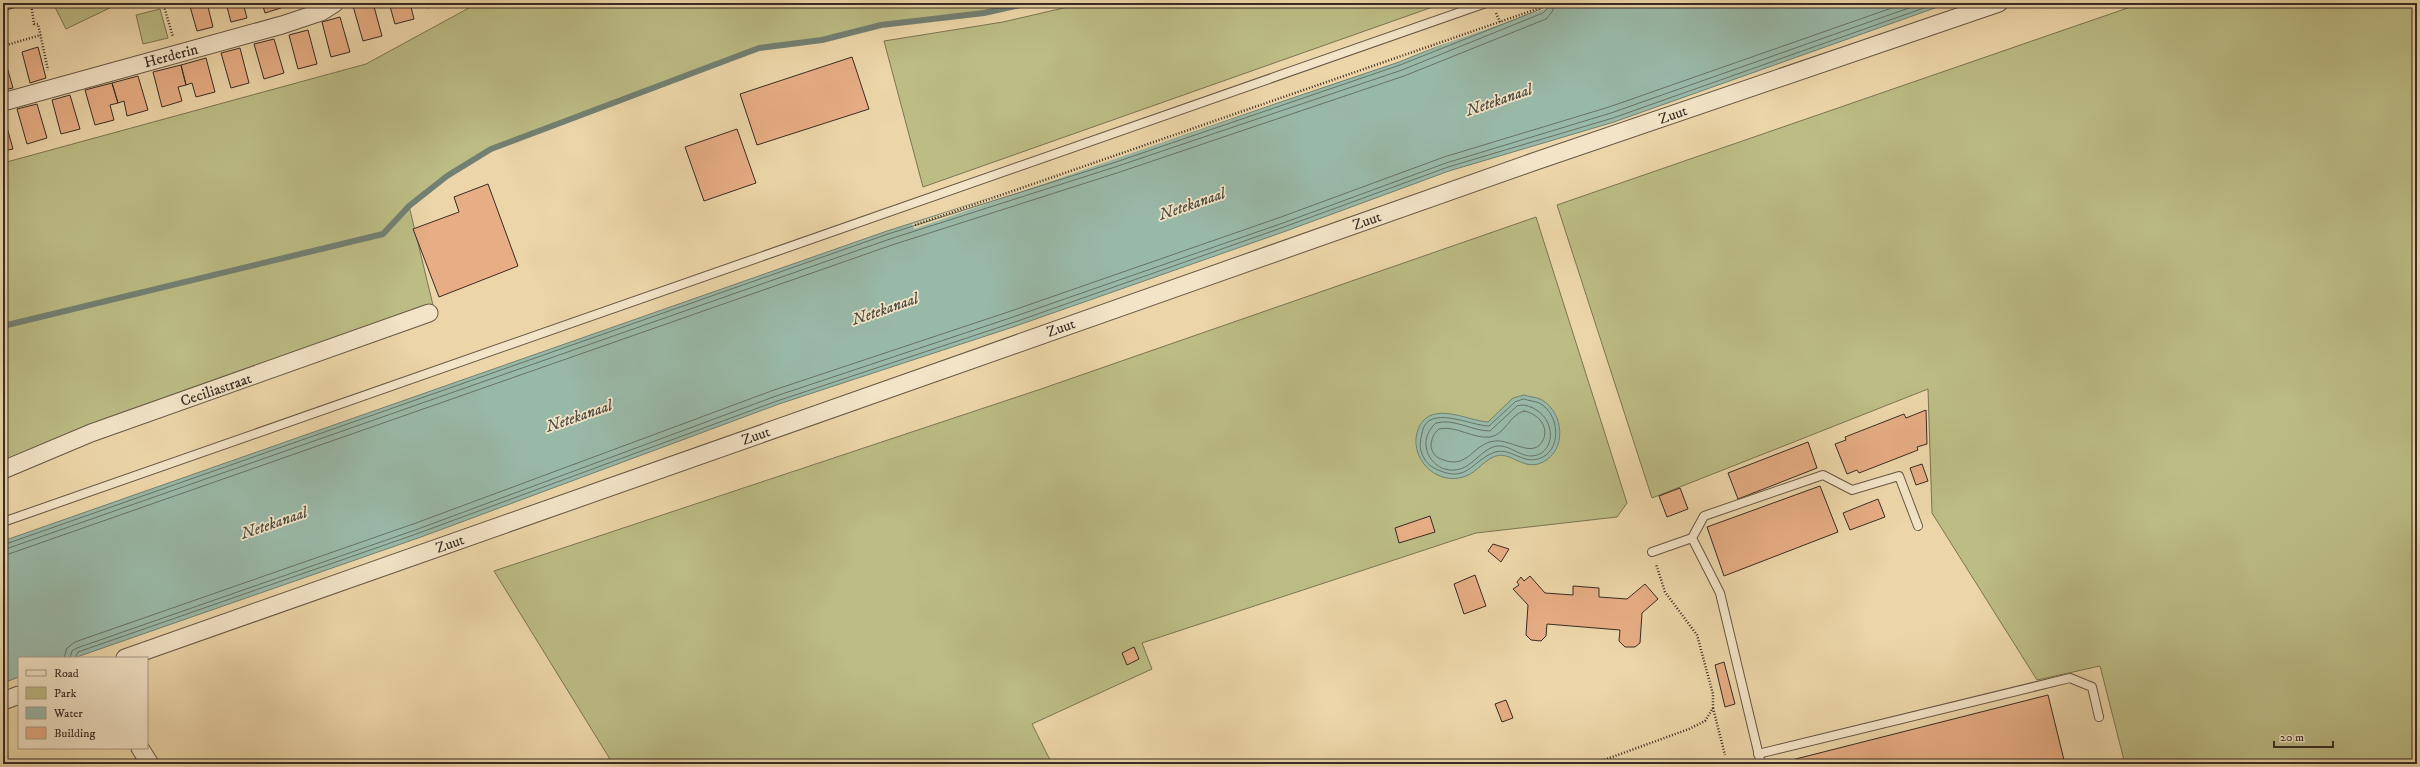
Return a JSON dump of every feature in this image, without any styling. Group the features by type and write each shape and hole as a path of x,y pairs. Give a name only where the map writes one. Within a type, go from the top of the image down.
{"street":[{"name":"Herderin","path":"3,102 289,23 321,12 335,3"},
{"name":"Zuut","path":"128,657 1533,162 1999,3"},
{"name":"Ceciliastraat","path":"3,470 91,433 429,313"},
{"path":"3,701 18,695"},
{"path":"141,749 150,764"}],"lane":[{"path":"3,522 1486,3"},
{"path":"1652,552 1692,538 1704,516 1823,475 1852,490 1899,476 1918,526"},
{"path":"1692,538 1720,592 1761,764"},
{"path":"1758,754 2070,678 2092,687 2099,717"}],"path":[{"path":"31,3 34,24 38,24 51,88"},
{"path":"163,3 177,54"},
{"path":"915,225 1554,3"},
{"path":"3,46 40,35"},
{"path":"1652,552 1665,592 1697,635 1713,694 1713,708 1725,755"},
{"path":"1593,764 1689,729 1706,721 1713,708"}],"green space":[{"path":"53,3 120,3 66,29"},
{"path":"478,3 1013,3 1014,6 984,13 881,25 822,40 759,48 491,149 447,176 409,206 433,305 3,463 3,163 366,64"},
{"path":"1085,3 1444,3 923,187 884,41 1003,22"},
{"path":"2142,3 2417,3 2417,764 2125,764 2100,666 2037,680 1932,513 1928,389 1652,498 1557,205"},
{"path":"160,9 168,38 143,44 136,15"},
{"path":"1536,217 1627,503 1617,517 1476,533 1142,643 1152,669 1032,724 1052,764 613,764 494,571 1041,389"}],"water":[{"name":"Netekanaal","path":"1544,3 1949,3 1614,122 1449,171 1286,231 1013,327 779,404 421,537 77,657 18,657 18,677 3,683 3,541 887,231 1112,159 1399,62"},
{"path":"1524,395 1542,400 1555,413 1558,422 1560,431 1556,449 1551,456 1543,462 1530,465 1507,456 1496,456 1488,460 1474,472 1455,479 1444,477 1426,467 1420,458 1416,438 1419,427 1425,419 1432,415 1441,413 1488,422 1513,398"}],"pier":[{"path":"1545,3 1562,3 1401,59 1496,20"},
{"path":"1386,64 914,229 912,224"}],"building":[{"path":"3,3 15,3 16,7 3,11"},
{"path":"189,3 207,3 213,27 197,31"},
{"path":"226,3 243,3 247,18 231,22"},
{"path":"262,3 280,3 281,8 265,13"},
{"path":"363,3 373,3 382,36 363,41 353,6"},
{"path":"389,3 410,3 414,19 395,24"},
{"path":"426,3 444,3 427,8"},
{"path":"340,17 350,52 331,57 322,22"},
{"path":"308,30 317,64 298,69 289,35"},
{"path":"274,39 284,73 264,79 254,44"},
{"path":"38,47 46,78 30,83 22,52"},
{"path":"240,48 249,83 231,88 221,53"},
{"path":"3,53 13,88 3,90"},
{"path":"852,57 869,109 757,145 740,94"},
{"path":"206,58 215,92 196,97 192,83 186,85 181,65"},
{"path":"181,65 186,85 178,87 182,101 162,107 153,72"},
{"path":"138,76 148,110 127,116 124,101 118,103 112,83"},
{"path":"112,83 118,103 110,105 114,120 95,125 85,90"},
{"path":"70,95 80,129 61,134 52,100"},
{"path":"37,104 47,138 27,144 17,109"},
{"path":"3,113 13,149 3,151"},
{"path":"737,129 756,183 704,201 685,147"},
{"path":"488,184 518,266 439,297 413,229 459,212 454,197"},
{"path":"1926,410 1927,444 1917,447 1918,450 1859,473 1857,470 1847,474 1835,444 1846,440 1845,437 1904,414 1906,418"},
{"path":"1808,442 1817,468 1738,499 1728,473"},
{"path":"1922,464 1928,481 1916,485 1910,468"},
{"path":"1820,486 1838,532 1724,576 1707,527"},
{"path":"1680,488 1688,509 1667,517 1659,496"},
{"path":"1878,499 1885,517 1850,530 1843,513"},
{"path":"1430,516 1435,532 1399,543 1395,528"},
{"path":"1493,544 1509,549 1501,562 1488,551"},
{"path":"1475,575 1486,606 1464,614 1454,584"},
{"path":"1530,576 1545,593 1573,595 1573,586 1599,588 1599,597 1627,599 1645,584 1658,599 1642,613 1640,643 1635,647 1625,647 1619,641 1620,630 1547,624 1546,636 1541,641 1531,640 1526,635 1528,605 1513,589 1519,585 1517,582 1521,577 1524,581"},
{"path":"1134,647 1139,659 1127,665 1122,653"},
{"path":"1724,662 1735,704 1725,707 1715,665"},
{"path":"2048,695 2065,764 1776,764"},
{"path":"1506,700 1513,718 1502,722 1495,704"}],"waterway":[{"path":"3,326 383,234 409,206 447,176 491,149 759,48 822,40 881,25 984,13 1029,3"}]}
